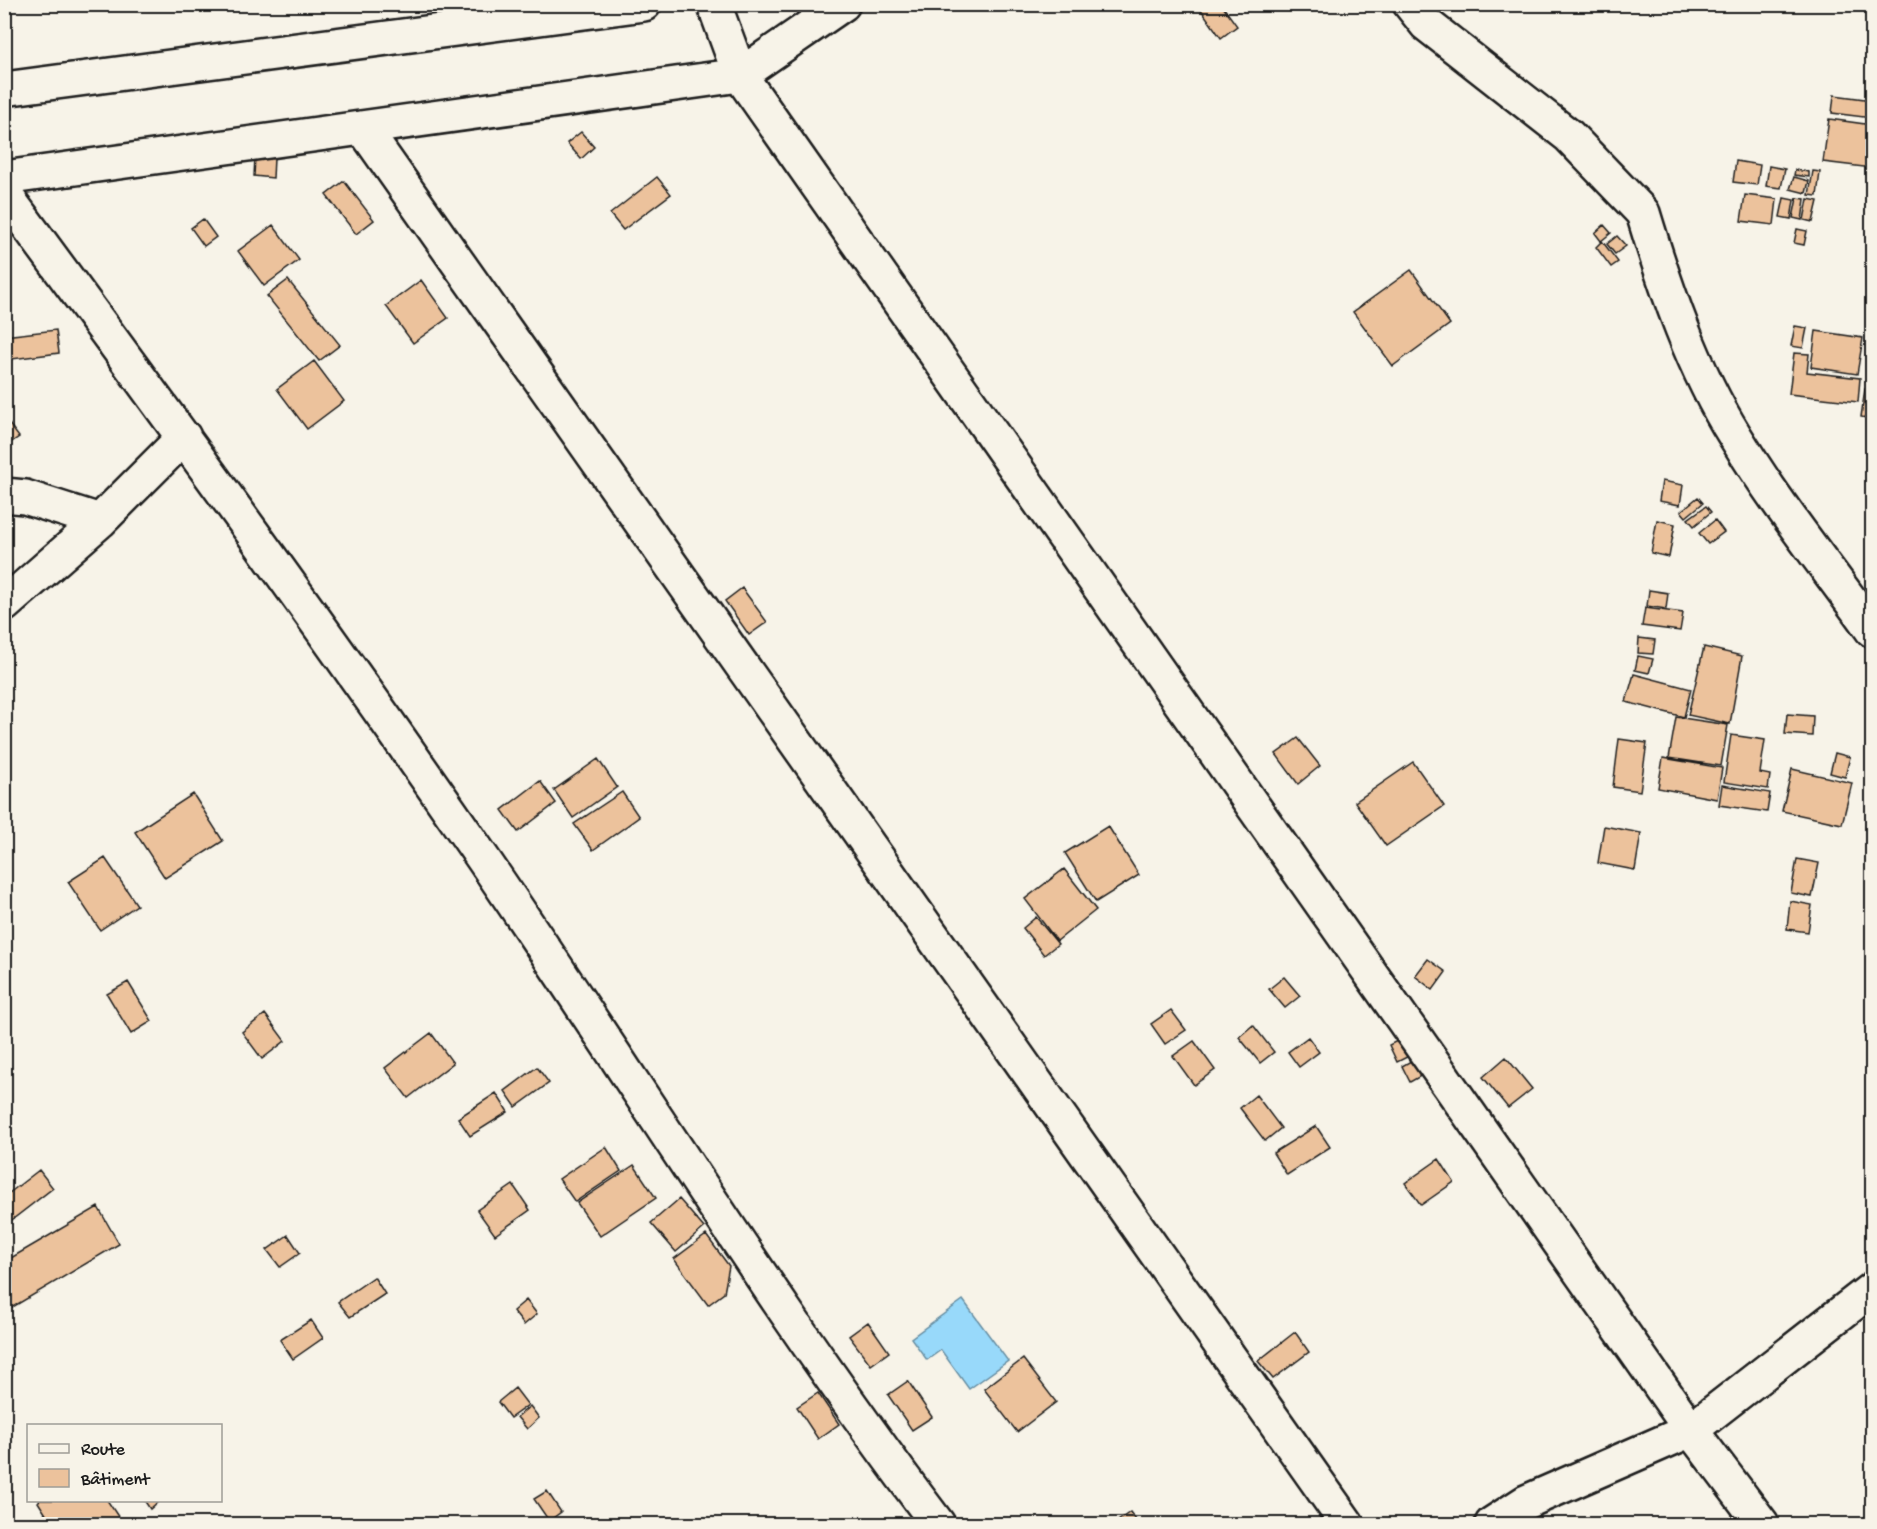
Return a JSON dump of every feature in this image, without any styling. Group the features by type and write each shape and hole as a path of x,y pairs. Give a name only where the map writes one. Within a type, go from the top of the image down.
{"street":[{"path":"4,89 644,4"},
{"path":"714,4 740,75 1692,1430 1762,1524"},
{"path":"4,178 740,75 843,4"},
{"path":"1410,4 1426,24 1569,136 1606,178 1643,213 1695,360 1734,435 1782,508 1872,630"},
{"path":"363,128 1347,1524"},
{"path":"4,193 184,437 468,838 860,1421 938,1524"},
{"path":"4,605 100,521 184,437"},
{"path":"4,495 25,497 100,521"},
{"path":"1492,1524 1526,1502 1692,1430 1872,1289"}],"water":[{"path":"963,1300 1008,1361 969,1389 941,1350 927,1360 911,1338"}],"building":[{"path":"1197,4 1221,4 1237,26 1221,38"},
{"path":"1834,95 1872,100 1872,118 1832,113"},
{"path":"1829,119 1872,125 1872,168 1823,162"},
{"path":"581,132 594,147 581,159 567,143"},
{"path":"255,157 274,158 273,178 254,176"},
{"path":"1736,161 1760,165 1757,185 1733,182"},
{"path":"1769,166 1785,169 1781,188 1766,186"},
{"path":"1795,170 1809,172 1809,177 1794,175"},
{"path":"1813,171 1820,172 1817,196 1809,195"},
{"path":"657,177 671,194 623,230 610,214"},
{"path":"1794,177 1809,181 1806,193 1790,189"},
{"path":"344,181 374,220 356,234 326,195"},
{"path":"1745,195 1777,199 1774,225 1741,221"},
{"path":"1784,198 1794,200 1791,219 1780,217"},
{"path":"1797,198 1805,199 1802,220 1793,218"},
{"path":"1808,199 1818,201 1813,222 1804,220"},
{"path":"203,219 216,237 204,246 191,228"},
{"path":"273,225 299,260 264,286 238,251"},
{"path":"1604,225 1611,233 1601,241 1595,233"},
{"path":"1797,229 1807,231 1804,245 1794,243"},
{"path":"1617,236 1626,246 1615,254 1607,244"},
{"path":"1602,241 1618,262 1611,267 1596,247"},
{"path":"1411,270 1450,324 1393,366 1353,312"},
{"path":"288,280 340,345 319,361 267,296"},
{"path":"421,280 448,318 413,343 386,306"},
{"path":"1795,326 1807,328 1803,348 1791,346"},
{"path":"56,330 59,353 4,360 4,336"},
{"path":"1816,331 1863,338 1857,374 1811,367"},
{"path":"1794,353 1809,354 1807,372 1860,378 1858,402 1789,394"},
{"path":"314,361 344,401 307,429 277,389"},
{"path":"1872,367 1872,388 1868,387"},
{"path":"1865,389 1872,390 1872,419 1861,417"},
{"path":"6,420 19,437 4,447 4,421"},
{"path":"1662,481 1683,485 1680,505 1659,501"},
{"path":"1698,497 1703,503 1686,517 1681,511"},
{"path":"1706,506 1711,512 1694,526 1688,519"},
{"path":"1657,520 1675,524 1669,557 1651,553"},
{"path":"1715,520 1724,532 1708,544 1699,533"},
{"path":"742,588 767,622 749,635 725,601"},
{"path":"1649,590 1668,593 1666,609 1647,606"},
{"path":"1645,608 1683,613 1680,631 1642,626"},
{"path":"1639,638 1655,640 1653,654 1638,653"},
{"path":"1704,647 1742,656 1730,724 1688,715"},
{"path":"1638,656 1653,659 1649,673 1635,670"},
{"path":"1634,674 1691,689 1684,717 1626,702"},
{"path":"1787,714 1813,716 1812,736 1785,734"},
{"path":"1676,717 1728,725 1721,766 1669,758"},
{"path":"1731,735 1765,740 1760,773 1770,775 1768,789 1724,782"},
{"path":"1298,738 1320,766 1298,784 1276,754"},
{"path":"1619,739 1647,743 1640,791 1613,787"},
{"path":"1835,753 1850,757 1845,777 1830,773"},
{"path":"1663,758 1722,768 1717,799 1658,788"},
{"path":"598,759 617,787 573,818 554,790"},
{"path":"1413,762 1444,806 1386,846 1355,802"},
{"path":"1792,769 1852,783 1842,824 1782,811"},
{"path":"540,781 556,803 518,832 502,810"},
{"path":"1722,785 1770,793 1767,812 1719,805"},
{"path":"622,792 639,817 593,850 574,824"},
{"path":"193,794 223,841 165,878 135,832"},
{"path":"1108,826 1139,875 1096,902 1065,853"},
{"path":"1604,826 1641,833 1635,870 1598,863"},
{"path":"105,858 137,905 100,930 68,882"},
{"path":"1797,859 1819,863 1812,897 1791,893"},
{"path":"1064,869 1096,910 1057,941 1025,899"},
{"path":"1790,901 1812,905 1808,932 1787,929"},
{"path":"1036,917 1058,944 1044,955 1023,928"},
{"path":"1428,959 1446,972 1433,990 1415,976"},
{"path":"1284,977 1300,996 1285,1008 1269,989"},
{"path":"128,982 152,1021 131,1034 107,994"},
{"path":"1171,1010 1186,1030 1165,1044 1151,1024"},
{"path":"265,1014 285,1041 262,1059 242,1032"},
{"path":"1253,1025 1274,1052 1260,1063 1239,1037"},
{"path":"431,1033 453,1063 408,1098 385,1068"},
{"path":"1308,1037 1319,1052 1299,1067 1288,1052"},
{"path":"1405,1037 1413,1054 1397,1062 1389,1045"},
{"path":"1194,1041 1215,1070 1194,1085 1173,1056"},
{"path":"1418,1057 1426,1073 1410,1082 1402,1066"},
{"path":"1506,1057 1532,1089 1508,1108 1483,1077"},
{"path":"537,1067 549,1083 516,1107 505,1091"},
{"path":"496,1093 508,1112 470,1136 458,1118"},
{"path":"1256,1095 1281,1128 1265,1141 1240,1108"},
{"path":"1316,1126 1330,1147 1287,1175 1273,1153"},
{"path":"606,1147 621,1171 575,1202 559,1179"},
{"path":"1439,1159 1454,1182 1421,1205 1405,1183"},
{"path":"634,1165 656,1198 600,1236 577,1203"},
{"path":"39,1170 53,1188 4,1226 4,1197"},
{"path":"513,1185 530,1210 495,1235 477,1210"},
{"path":"679,1199 704,1228 676,1252 651,1223"},
{"path":"98,1207 119,1244 6,1311 4,1262"},
{"path":"288,1235 300,1253 280,1267 267,1250"},
{"path":"706,1235 729,1266 724,1293 708,1305 674,1259"},
{"path":"374,1277 385,1294 350,1317 338,1302"},
{"path":"526,1300 537,1314 524,1325 513,1311"},
{"path":"311,1320 323,1338 293,1359 280,1340"},
{"path":"868,1322 889,1352 871,1365 849,1336"},
{"path":"1295,1332 1309,1352 1273,1379 1258,1361"},
{"path":"1023,1359 1056,1402 1017,1432 984,1389"},
{"path":"908,1381 932,1417 912,1430 888,1395"},
{"path":"515,1388 528,1405 510,1418 498,1402"},
{"path":"818,1393 839,1424 818,1439 797,1407"},
{"path":"530,1406 539,1418 527,1429 517,1417"},
{"path":"547,1491 561,1512 549,1521 534,1499"},
{"path":"38,1502 108,1502 123,1524 52,1524"},
{"path":"145,1502 158,1502 150,1509"},
{"path":"1130,1512 1139,1524 1114,1524"}]}
